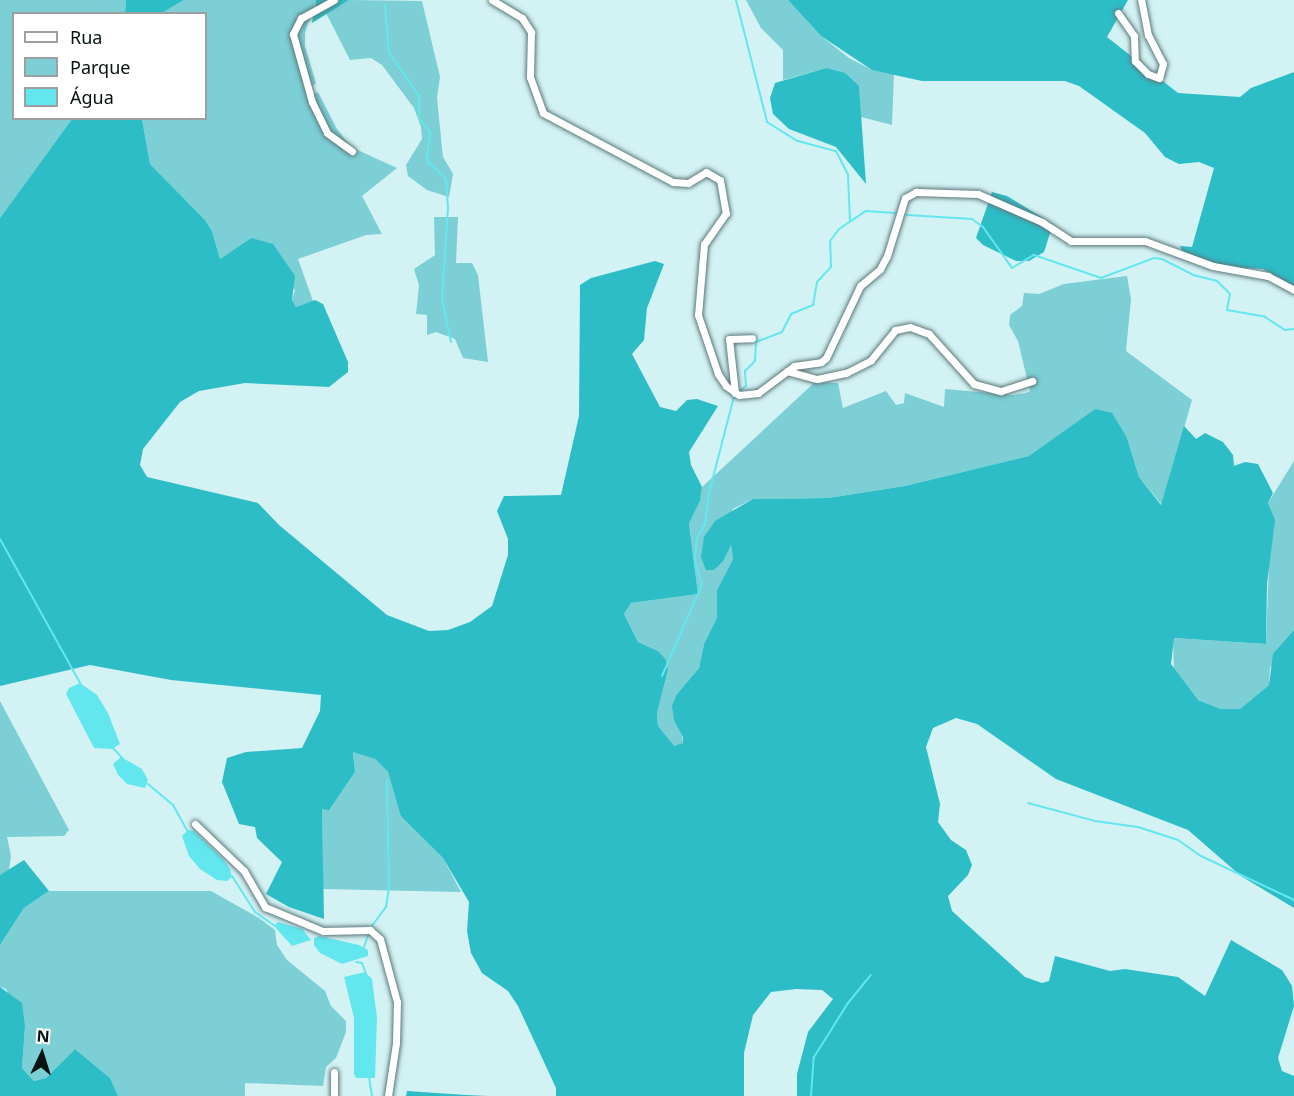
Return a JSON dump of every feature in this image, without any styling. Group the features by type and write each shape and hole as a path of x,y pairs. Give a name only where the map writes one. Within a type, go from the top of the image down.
{"street":[{"path":"334,0 301,18 293,34 312,102 327,134 352,151"},
{"path":"492,0 522,18 531,32 530,77 543,113 660,177 682,184 706,172 720,180 726,213 704,244 698,315 718,374 735,393 758,393 799,363 821,362 826,358 860,286 880,269 887,256 905,198 916,192 978,194 1042,222 1071,241 1144,241 1213,266 1268,276 1294,290"},
{"path":"1118,13 1134,36 1135,61 1148,74 1159,78 1163,64 1148,35 1141,0"},
{"path":"787,371 818,379 846,373 871,360 895,330 909,327 929,334 974,384 1001,391 1032,381"},
{"path":"735,393 729,339 752,338"},
{"path":"195,824 244,871 265,907 322,931 370,930 380,939 398,1002 396,1043 388,1096"},
{"path":"334,1072 334,1096"}],"green space":[{"path":"0,0 126,0 125,12 12,12 12,120 71,120 0,218"},
{"path":"184,0 316,0 305,33 305,46 316,83 310,88 313,94 318,92 337,129 351,147 397,168 362,196 382,234 366,235 298,259 313,301 296,307 292,300 295,290 251,238 220,259 212,231 205,220 150,164 142,120 207,120 207,12 164,12"},
{"path":"349,0 422,1 440,77 437,98 443,157 453,174 449,197 427,190 408,176 406,165 422,139 421,127 414,108 382,65 371,58 350,60 326,13"},
{"path":"746,0 788,0 821,36 849,58 872,70 894,74 892,125 861,117 859,86 826,68 783,80 783,50 761,28"},
{"path":"434,217 458,217 456,263 472,263 478,275 488,362 463,358 455,339 436,332 427,335 427,315 416,314 419,285 414,269 435,255"},
{"path":"1127,276 1131,299 1126,351 1192,400 1162,505 1139,477 1127,438 1095,409 1030,456 905,486 828,498 753,499 733,509 714,570 731,545 733,559 717,590 717,619 704,644 699,668 677,694 683,743 674,747 666,740 658,726 657,713 668,670 658,651 638,642 624,614 631,603 698,594 689,522 700,501 702,487 815,382 838,383 843,408 886,391 896,405 904,403 905,393 944,407 945,389 1012,395 1026,393 1030,391 1018,341 1009,325 1010,315 1022,306 1024,293 1039,294 1064,284"},
{"path":"1294,461 1294,630 1270,668 1269,685 1240,709 1221,709 1198,700 1174,673 1173,638 1266,644 1271,511 1268,503"},
{"path":"0,701 69,830 64,836 7,837 11,856 9,870 0,875"},
{"path":"353,751 375,759 388,772 402,816 443,858 461,892 323,889 322,809 329,809 355,772"},
{"path":"49,891 211,891 259,918 275,930 277,945 287,960 325,991 331,1006 346,1021 346,1032 336,1058 326,1067 323,1086 245,1083 245,1096 118,1096 110,1078 75,1049 46,1078 34,1081 22,1068 25,1027 6,989 0,987 0,945 24,908"}],"shaded area":[{"path":"126,0 184,0 164,12 125,12"},
{"path":"316,0 349,0 312,23"},
{"path":"788,0 1128,0 1107,37 1178,93 1240,97 1251,88 1294,72 1294,288 1263,269 1221,267 1184,255 1180,246 1192,247 1214,168 1199,162 1179,164 1165,157 1145,133 1079,86 1065,81 922,81 872,70 821,36"},
{"path":"826,68 845,73 859,86 866,184 836,147 789,129 773,114 770,98 775,83"},
{"path":"71,120 142,120 150,164 205,220 212,231 220,259 251,238 273,244 295,276 292,300 296,307 315,300 323,304 348,362 348,372 329,387 245,383 199,391 180,402 143,449 140,465 147,477 258,503 279,525 387,615 429,631 448,630 470,622 492,606 508,555 508,539 497,511 504,496 561,495 579,416 580,285 591,278 655,261 664,264 647,308 644,340 632,354 660,407 676,411 687,400 697,399 718,406 689,452 691,465 702,487 700,501 689,523 698,594 631,603 624,614 638,642 658,651 666,660 668,670 657,713 658,726 674,746 683,743 683,737 674,720 672,706 677,694 699,668 704,644 717,618 717,590 733,559 731,545 723,561 714,570 706,570 701,557 704,537 715,521 753,499 828,498 905,486 1029,456 1095,409 1112,413 1127,438 1139,477 1161,505 1184,426 1196,439 1205,433 1223,442 1233,455 1234,466 1245,462 1258,464 1273,493 1268,503 1275,520 1267,584 1266,644 1174,638 1171,664 1198,700 1221,709 1240,709 1269,685 1273,654 1294,630 1294,908 1241,876 1188,830 1056,779 977,724 956,718 933,728 926,747 940,804 938,822 951,840 966,850 972,865 968,875 948,896 952,911 1025,977 1042,983 1049,981 1055,956 1110,971 1125,969 1178,977 1205,996 1231,940 1282,970 1292,986 1294,1006 1278,1058 1282,1071 1294,1076 1294,1096 797,1096 797,1074 808,1032 833,999 822,990 796,989 771,992 753,1015 744,1053 744,1096 556,1096 556,1088 518,1006 508,991 482,973 471,953 467,931 469,902 443,858 401,816 388,772 375,759 353,752 355,772 329,810 322,809 324,919 289,907 266,894 282,862 257,838 255,827 239,824 222,782 227,758 246,752 302,748 320,711 321,695 171,680 90,665 0,686 0,218"},
{"path":"992,192 1007,196 1053,224 1044,252 1029,261 1016,261 983,245 976,238"},
{"path":"24,860 49,891 24,908 0,945 0,875"},
{"path":"0,987 22,1003 25,1027 22,1068 34,1081 46,1078 75,1049 110,1078 118,1096 0,1096"},
{"path":"407,1091 466,1095 488,1096 406,1096"}],"water":[{"path":"80,683 97,695 108,713 120,744 112,749 94,748 66,694 69,688"},
{"path":"121,757 142,769 148,780 145,788 127,784 118,775 113,764"},
{"path":"188,830 194,831 223,859 232,877 227,881 217,880 200,869 189,856 182,836"},
{"path":"278,922 302,929 311,940 292,946 274,926"},
{"path":"319,936 359,945 368,950 368,956 342,964 320,953 314,945 314,938"},
{"path":"365,972 372,979 377,1018 375,1078 356,1078 354,1074 354,1018 344,977"}],"waterway":[{"path":"736,0 767,122 798,141 836,151 848,175 850,221"},
{"path":"385,5 389,53 419,96 419,118 430,132 427,161 446,179 448,208 442,299 451,342"},
{"path":"739,392 746,386 745,371 755,361 756,342 782,332 791,314 813,305 817,282 831,267 830,241 839,229 866,211 895,213"},
{"path":"907,215 972,219 983,227 1012,268 1034,255 1101,278 1154,258 1162,259 1193,275 1217,281 1230,294 1227,310 1265,317 1285,330 1294,329"},
{"path":"662,676 702,585 695,560 697,538 705,524 709,493 734,396"},
{"path":"0,539 80,683"},
{"path":"111,746 123,759"},
{"path":"372,926 386,907 389,889 387,780"},
{"path":"148,784 173,805 188,832"},
{"path":"1028,803 1095,821 1138,827 1178,840 1201,856 1294,900"},
{"path":"232,876 255,912 275,926"},
{"path":"363,950 369,933"},
{"path":"356,962 362,963 366,974"},
{"path":"811,1096 814,1057 848,1003 871,975"},
{"path":"369,1077 372,1096"}]}
